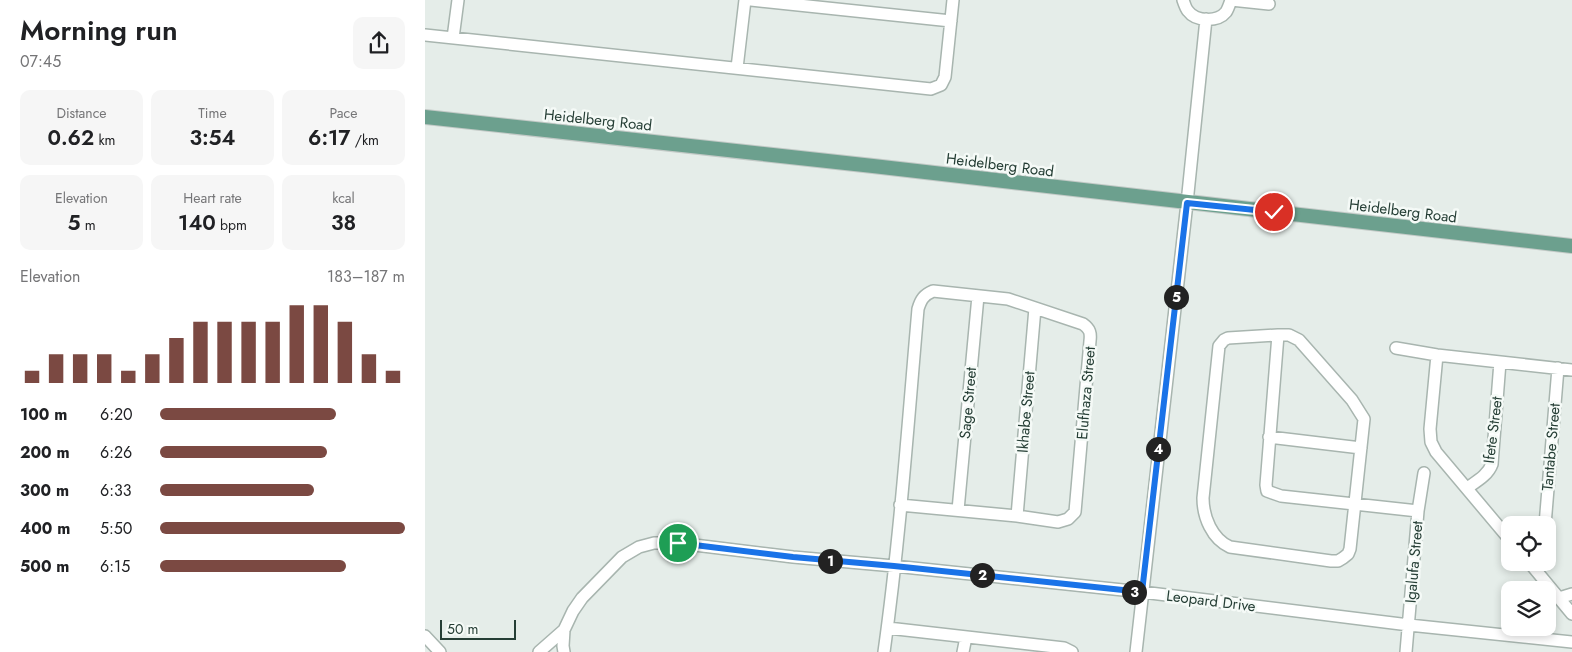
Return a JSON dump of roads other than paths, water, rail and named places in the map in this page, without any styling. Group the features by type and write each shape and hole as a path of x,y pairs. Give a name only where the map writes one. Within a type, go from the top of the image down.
{"main road":[{"name":"Heidelberg Road","path":"425,117 1572,246"}],"street":[{"path":"453,38 458,0"},
{"path":"737,68 745,0"},
{"path":"751,0 951,21"},
{"path":"425,35 931,88 941,85 945,77 953,0"},
{"path":"1183,0 1188,11 1195,17 1206,19 1218,17 1226,12 1231,0 1269,4"},
{"path":"1136,652 1206,19"},
{"name":"Elufhaza Street","path":"884,652 917,319 921,300 925,294 933,291 1008,299 1083,324 1089,328 1091,333 1075,512 1071,517 1062,521 900,505"},
{"name":"Sage Street","path":"958,510 978,296"},
{"name":"Ikhabe Street","path":"1017,516 1035,308"},
{"path":"1278,335 1269,437 1267,491 1281,496 1418,511"},
{"path":"1289,335 1299,340 1352,400 1363,419 1361,448 1356,504 1348,554 1338,561 1321,560 1230,547 1224,544 1217,538 1206,519 1203,498 1219,346 1228,338 1289,335"},
{"path":"1395,348 1437,356 1572,370"},
{"path":"1437,356 1430,429 1431,442 1436,452 1501,529"},
{"name":"Ifete Street","path":"1467,488 1485,475 1492,464 1500,362"},
{"name":"Tantabe Street","path":"1546,516 1558,368"},
{"path":"1269,437 1361,448"},
{"name":"Igalufa Street","path":"1406,652 1418,511 1424,473"},
{"name":"Leopard Drive","path":"539,652 565,630 573,611 582,598 622,557 639,547 654,543 678,543 793,557 1142,592 1409,625 1572,642"},
{"path":"1536,571 1572,614"},
{"path":"1559,598 1572,594"},
{"path":"887,628 1025,648 1063,648 1072,652"},
{"path":"564,652 565,630"},
{"path":"425,636 440,652"},
{"path":"963,652 966,638"}]}
